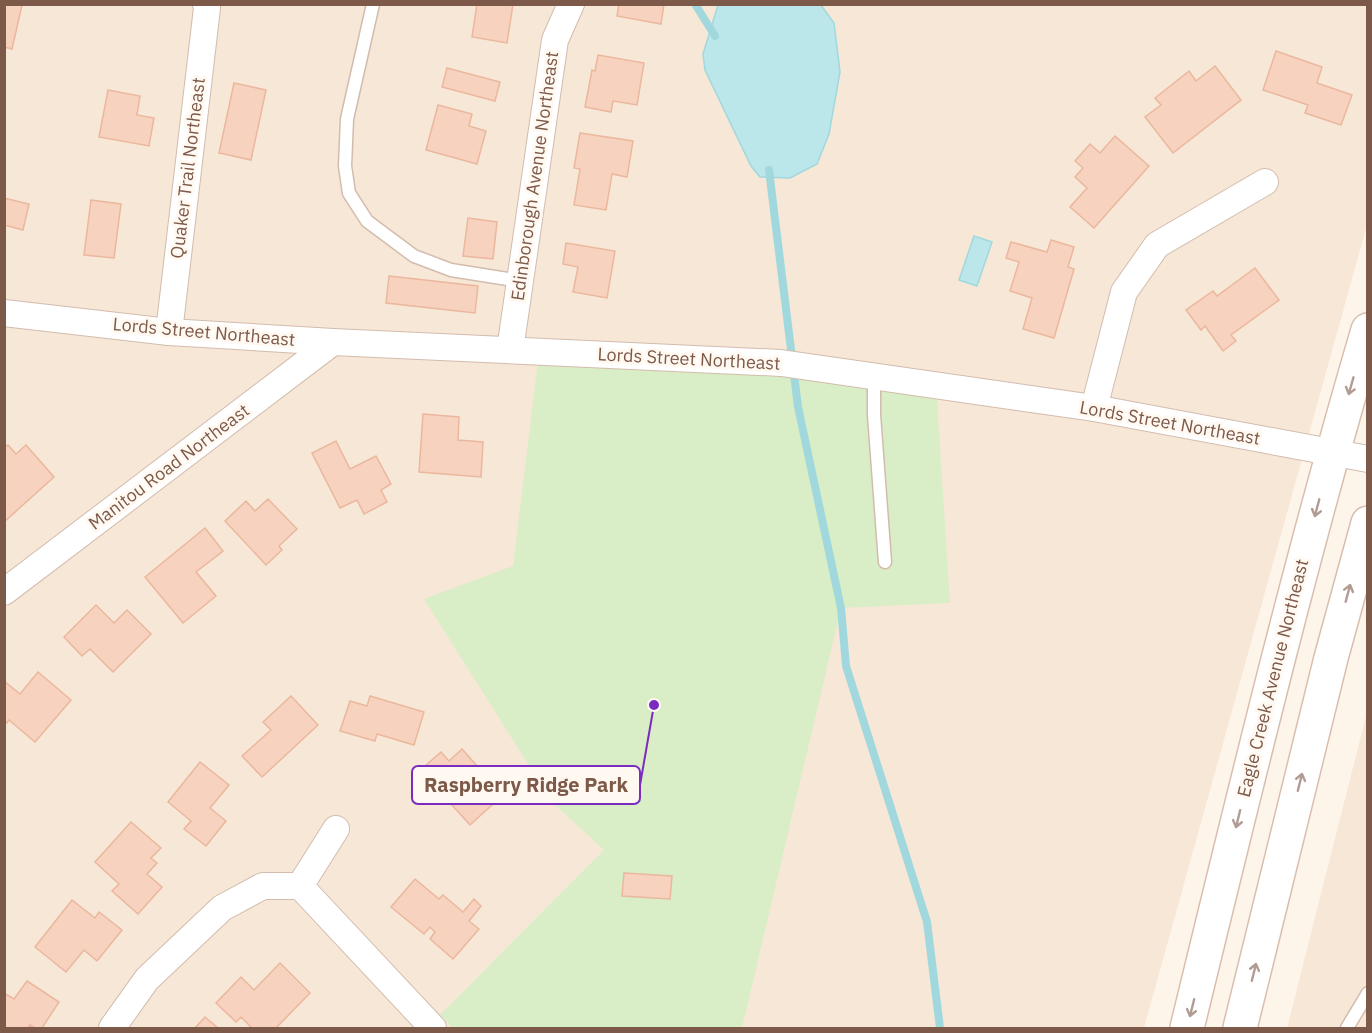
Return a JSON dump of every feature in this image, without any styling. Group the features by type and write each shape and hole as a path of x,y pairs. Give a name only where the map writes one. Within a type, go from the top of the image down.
{"main road":[{"name":"Eagle Creek Avenue Northeast","path":"1187,1029 1266,702 1332,451 1368,330"},
{"path":"1240,1029 1330,658 1368,523"}],"street":[{"name":"Quaker Trail Northeast","path":"169,332 206,4"},
{"name":"Edinborough Avenue Northeast","path":"510,351 555,39 571,4"},
{"path":"1094,408 1124,292 1157,245 1265,182"},
{"name":"Lords Street Northeast","path":"4,312 169,332 780,363 1094,408 1368,459"},
{"name":"Manitou Road Northeast","path":"4,592 333,342"},
{"path":"300,886 336,829"},
{"path":"112,1029 147,979 222,908 263,886 300,886 433,1029"}],"lane":[{"path":"373,4 347,119 345,166 349,193 368,221 414,256 451,270 520,281"},
{"path":"874,377 874,416 885,562"},
{"path":"1347,1029 1368,993"}],"shaded area":[{"path":"5,5 1367,5 1367,225 1144,1028 5,1028"},
{"path":"1367,712 1367,1028 1287,1028"}],"green space":[{"path":"539,352 936,386 950,603 841,608 742,1028 453,1028 440,1015 604,850 552,802 424,599 513,566"}],"water":[{"path":"718,5 821,5 834,23 840,72 829,134 817,164 790,178 760,177 751,166 705,70 703,54"},
{"path":"974,236 992,242 977,286 959,280"}],"building":[{"path":"4,4 22,5 12,49 4,47"},
{"path":"477,4 513,4 507,43 472,37"},
{"path":"619,4 664,4 661,24 617,16"},
{"path":"1276,51 1322,67 1317,83 1352,95 1341,125 1305,113 1308,105 1263,90"},
{"path":"598,55 644,63 637,105 613,101 611,112 585,107 592,70 595,71"},
{"path":"1215,66 1241,100 1173,153 1145,117 1161,105 1155,98 1189,71 1196,81"},
{"path":"447,68 500,82 495,101 442,87"},
{"path":"234,83 266,90 251,160 219,153"},
{"path":"108,90 140,96 137,115 154,118 149,146 99,137"},
{"path":"438,105 472,114 469,126 486,131 477,164 426,150"},
{"path":"580,133 633,141 627,177 612,174 606,210 574,205 580,169 574,168"},
{"path":"1115,136 1149,166 1094,228 1070,207 1087,188 1075,177 1083,168 1075,161 1090,144 1100,153"},
{"path":"4,198 29,204 23,230 4,225"},
{"path":"91,200 121,204 114,258 84,255"},
{"path":"468,218 497,222 493,259 463,256"},
{"path":"1051,240 1074,247 1068,267 1074,269 1054,338 1023,329 1032,298 1010,291 1019,262 1006,258 1011,242 1047,252"},
{"path":"566,243 615,251 607,298 573,292 578,267 563,264"},
{"path":"1255,268 1279,300 1231,335 1236,341 1223,351 1205,326 1201,330 1186,310 1213,291 1217,296"},
{"path":"389,276 478,286 475,313 386,303"},
{"path":"423,414 459,417 458,440 483,442 481,477 419,472"},
{"path":"336,441 350,469 376,456 391,484 381,490 387,502 364,514 357,500 340,508 312,453"},
{"path":"8,445 16,454 26,445 54,477 4,522 4,448"},
{"path":"268,499 297,529 279,546 282,550 266,565 225,521 246,501 255,511"},
{"path":"205,528 223,551 196,572 216,596 183,623 145,577"},
{"path":"96,605 114,623 127,610 151,634 113,672 90,649 82,656 64,637"},
{"path":"38,672 71,700 35,742 9,720 4,726 4,681 20,694"},
{"path":"291,696 318,725 262,777 242,756 271,730 263,722"},
{"path":"370,696 424,712 414,745 377,734 375,741 340,731 350,701 367,706"},
{"path":"462,749 503,795 470,825 443,795 440,798 417,773 441,752 449,761"},
{"path":"200,762 229,785 210,808 226,821 206,846 184,829 191,821 168,802"},
{"path":"131,822 161,848 151,858 157,863 147,874 162,887 138,914 112,891 119,884 95,862"},
{"path":"624,873 672,876 670,899 622,896"},
{"path":"415,879 439,899 443,895 463,912 474,899 481,906 469,921 479,929 453,959 430,939 435,932 430,927 424,934 391,907"},
{"path":"72,900 95,918 99,912 122,930 97,961 84,950 66,972 35,947"},
{"path":"280,963 310,993 276,1028 252,1028 241,1017 236,1022 216,1003 241,977 254,990"},
{"path":"27,981 59,1002 42,1028 30,1025 28,1028 4,1028 4,993 14,999"},
{"path":"205,1017 218,1028 195,1028"}],"waterway":[{"path":"695,4 715,36"},
{"path":"769,170 798,407 841,608 846,666 927,922 940,1028"}],"place":[{"name":"Raspberry Ridge Park","path":"654,705"}]}
